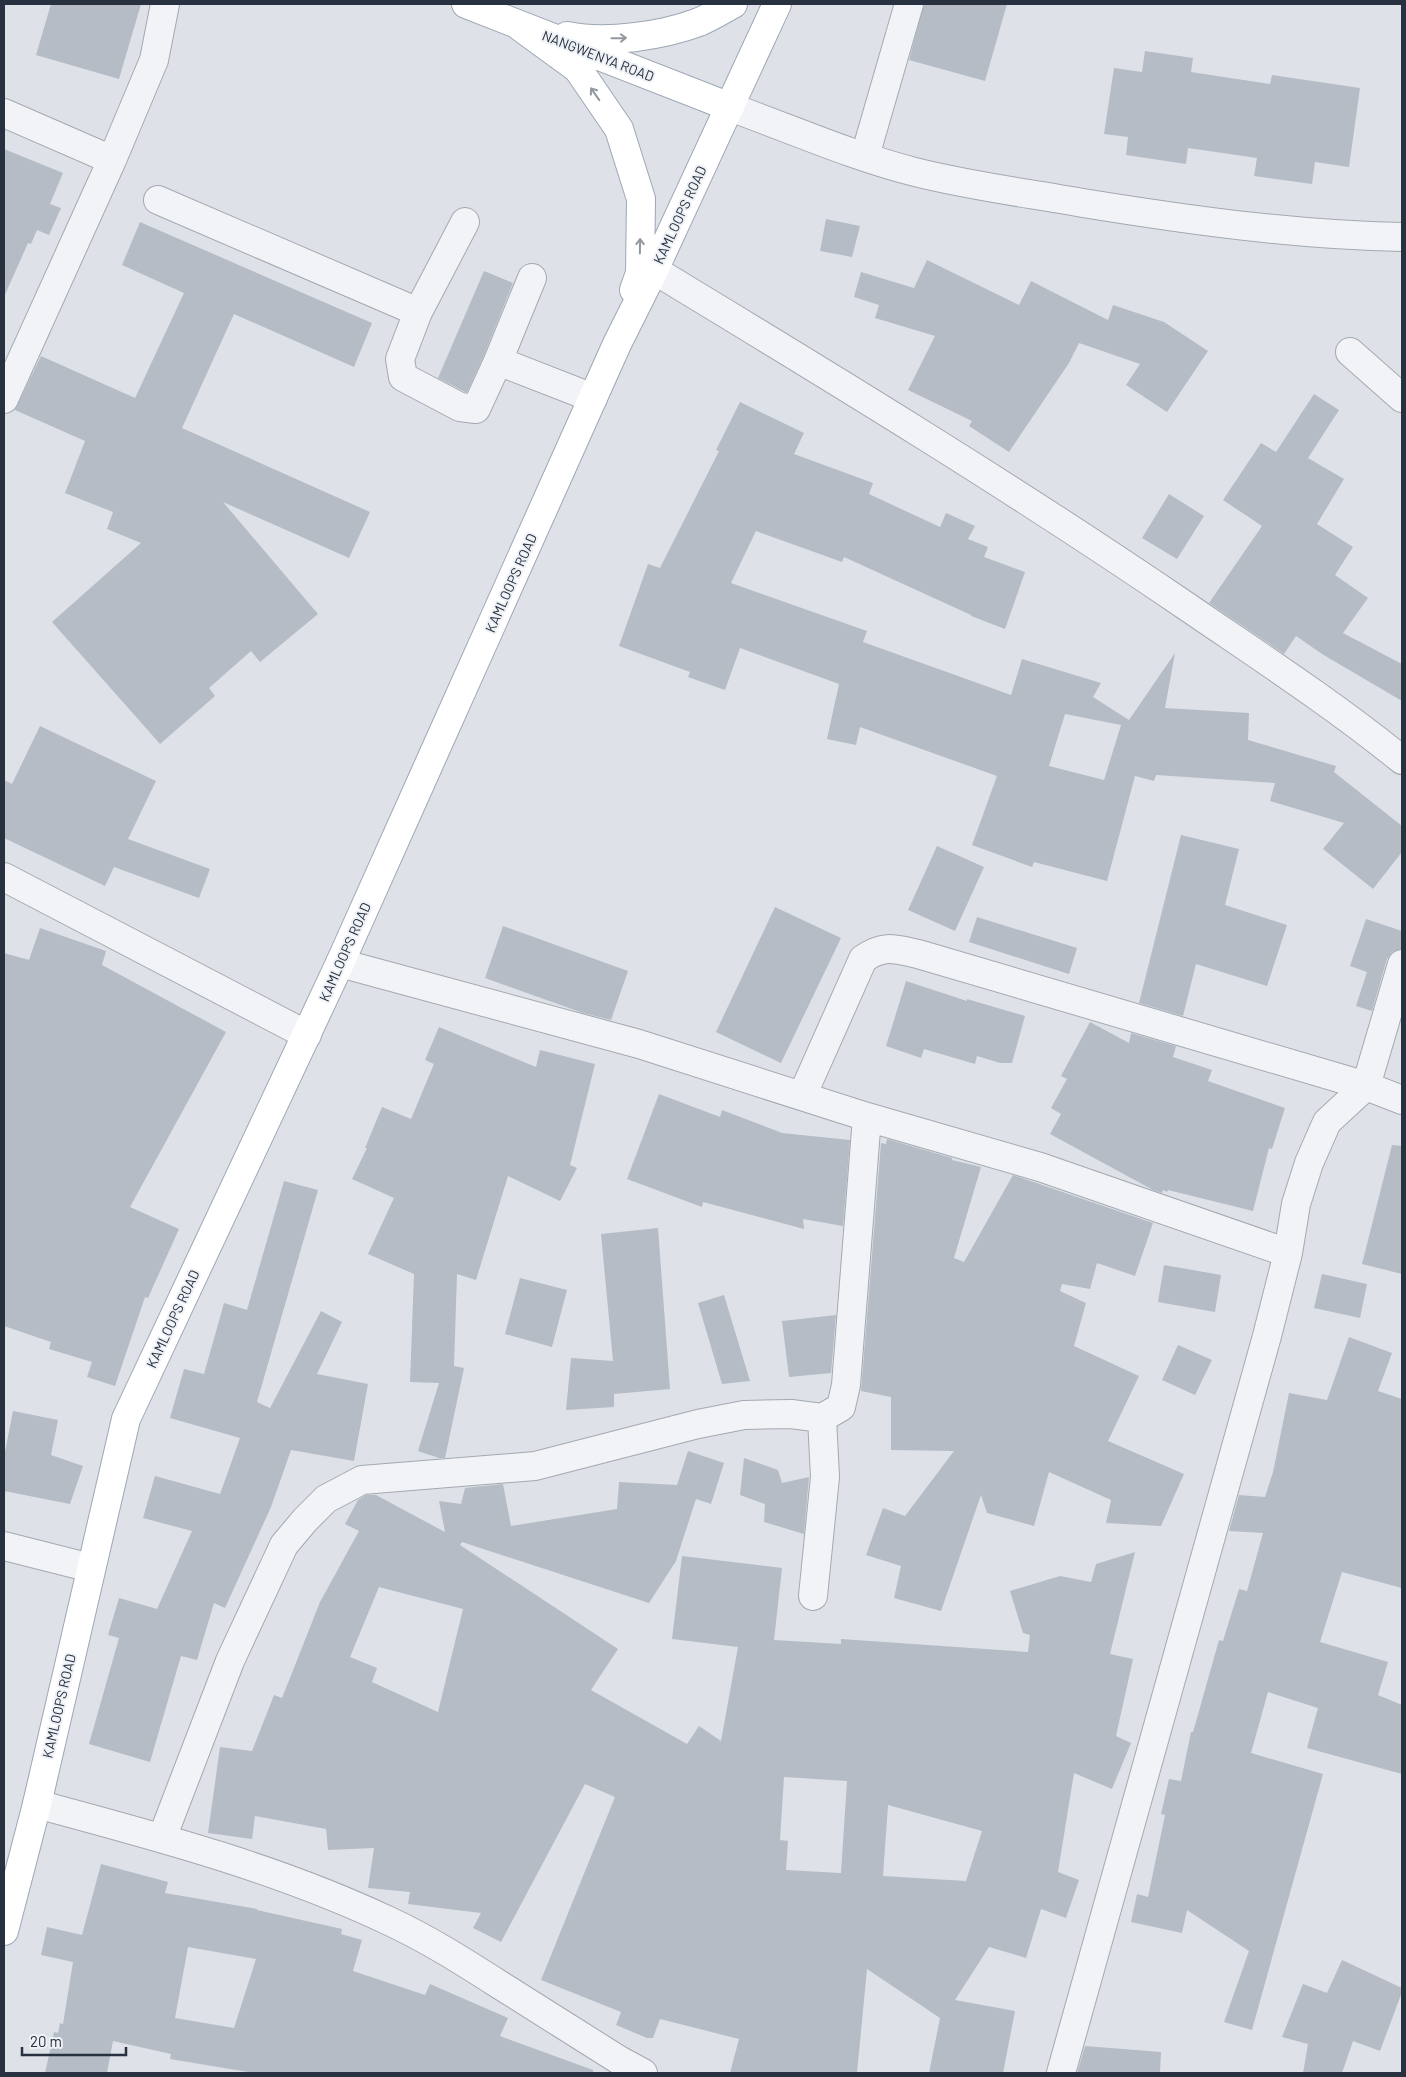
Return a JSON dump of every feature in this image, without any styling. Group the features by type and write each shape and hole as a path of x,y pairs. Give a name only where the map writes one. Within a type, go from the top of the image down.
{"main road":[{"name":"NANGWENYA ROAD","path":"466,4 730,107"},
{"path":"519,26 579,38 640,37 700,22 733,4"},
{"name":"KAMLOOPS ROAD","path":"4,1931 37,1804 126,1419 307,1035 617,344 654,270 777,4"},
{"path":"519,26 578,69 619,129 636,182 641,199 640,273 617,344"}],"street":[{"path":"4,398 112,160 154,60 165,4"},
{"path":"865,156 909,4"},
{"path":"730,107 865,156 913,171 958,182 1153,214 1269,229 1348,236 1402,237"},
{"path":"4,113 112,160"},
{"path":"158,200 418,312"},
{"path":"464,222 418,312 400,359 403,377 460,408 476,409 532,278"},
{"path":"654,270 871,401 1129,568 1352,719 1402,760"},
{"path":"1350,352 1402,398"},
{"path":"498,361 593,398"},
{"path":"4,877 307,1035"},
{"path":"802,1096 863,959 873,952 889,948 928,957 1366,1086 1402,1100"},
{"path":"340,963 639,1044 867,1117 1040,1167 1288,1253"},
{"path":"1062,2073 1265,1346 1288,1253 1296,1204 1309,1163 1327,1122 1366,1086 1402,964"},
{"path":"162,1838 230,1661 284,1545 326,1499 362,1480 534,1466 698,1424 744,1415 792,1414 822,1418 841,1407 846,1385 867,1117"},
{"path":"813,1596 825,1477 822,1418"},
{"path":"4,1546 91,1568"},
{"path":"37,1804 162,1838 327,1894 390,1921 448,1952 619,2060 643,2073"}],"building":[{"path":"51,4 141,4 119,79 36,55"},
{"path":"924,4 1007,4 985,81 909,60"},
{"path":"1145,51 1193,58 1191,72 1270,84 1272,75 1360,88 1349,167 1315,162 1312,184 1254,176 1257,158 1188,148 1186,164 1126,155 1128,137 1104,134 1114,68 1142,72"},
{"path":"4,149 63,173 50,204 61,208 49,235 37,230 31,244 28,243 4,297"},
{"path":"826,219 860,226 852,257 820,251"},
{"path":"140,222 372,323 354,367 234,314 182,428 370,512 349,558 223,502 318,614 260,662 251,651 209,688 215,696 160,744 52,622 141,543 107,529 113,512 65,493 85,441 15,410 41,356 135,398 184,293 122,265"},
{"path":"927,260 1019,305 1031,281 1108,320 1113,305 1164,322 1208,351 1167,412 1126,385 1140,364 1079,343 1069,363 1009,452 969,426 972,421 908,390 935,336 875,318 879,305 854,297 861,272 914,288"},
{"path":"484,271 513,283 484,355 467,392 465,392 438,378"},
{"path":"1314,394 1339,410 1308,458 1344,479 1317,524 1353,547 1335,575 1368,598 1343,633 1402,664 1402,701 1322,654 1296,636 1284,654 1209,603 1262,526 1223,500 1261,443 1276,452"},
{"path":"740,402 804,433 794,454 873,483 869,494 940,527 946,513 975,526 968,539 988,547 984,557 1025,572 1005,629 971,616 844,557 842,562 756,531 731,583 867,631 863,642 1011,695 1022,659 1101,683 1093,697 1129,720 1175,653 1165,708 1249,713 1248,740 1336,766 1334,772 1402,826 1402,852 1373,889 1323,849 1344,823 1270,801 1275,783 1156,775 1154,781 1135,776 1107,881 1034,862 1032,867 972,845 997,776 860,727 856,745 827,739 839,684 740,648 725,690 688,677 690,672 619,646 648,564 660,568 719,451 716,450","holes":["1065,714 1121,725 1104,780 1049,766"]},
{"path":"1169,494 1204,516 1177,559 1142,538"},
{"path":"40,726 156,781 128,839 210,869 199,898 114,867 105,886 4,838 4,780 12,784"},
{"path":"1181,835 1239,849 1225,905 1287,925 1267,986 1196,964 1183,1016 1139,1003"},
{"path":"937,846 984,867 955,931 908,910"},
{"path":"775,907 841,938 781,1063 716,1032"},
{"path":"977,917 1077,948 1069,974 969,942"},
{"path":"1366,919 1402,931 1402,949 1392,952 1387,959 1372,1011 1356,1006 1367,972 1350,966"},
{"path":"503,926 628,971 611,1020 583,1013 485,978"},
{"path":"40,928 106,951 102,965 226,1032 130,1207 179,1229 148,1298 145,1297 115,1386 87,1377 92,1362 49,1349 51,1342 4,1326 4,953 29,960"},
{"path":"906,981 967,1001 967,999 1025,1016 1012,1063 1000,1063 977,1056 975,1064 924,1049 921,1058 886,1046"},
{"path":"1090,1022 1129,1043 1131,1033 1176,1046 1173,1057 1212,1070 1208,1081 1285,1108 1272,1149 1269,1148 1253,1211 1168,1190 1167,1192 1163,1190 1162,1193 1153,1190 1050,1134 1061,1114 1051,1108 1067,1079 1061,1076"},
{"path":"439,1027 536,1067 540,1050 595,1064 570,1165 577,1168 560,1201 508,1176 476,1280 457,1274 454,1366 464,1368 445,1458 439,1458 418,1451 439,1383 410,1382 414,1274 368,1254 394,1198 352,1179 367,1148 365,1148 382,1107 411,1119 434,1064 425,1060"},
{"path":"659,1094 720,1117 722,1110 782,1133 850,1140 843,1226 803,1219 804,1229 703,1202 702,1207 627,1179"},
{"path":"887,1139 952,1158 952,1160 981,1167 954,1258 964,1262 1013,1175 1153,1223 1135,1276 1097,1263 1090,1289 1062,1284 1060,1291 1086,1303 1074,1346 1139,1376 1108,1441 1184,1474 1161,1526 1106,1523 1111,1500 1049,1472 1034,1526 987,1513 981,1495 941,1611 894,1598 901,1566 866,1555 883,1508 905,1516 954,1451 891,1450 891,1397 861,1391 881,1143 886,1144"},
{"path":"1392,1145 1402,1146 1402,1274 1362,1264"},
{"path":"284,1181 318,1190 257,1402 270,1408 321,1311 342,1322 317,1374 368,1384 354,1461 291,1450 271,1507 225,1608 214,1603 197,1660 181,1656 150,1762 89,1744 119,1638 108,1635 119,1598 157,1609 192,1531 143,1518 155,1476 220,1494 240,1438 170,1418 184,1369 204,1374 224,1303 247,1310"},
{"path":"658,1228 670,1389 614,1394 614,1407 566,1410 571,1358 613,1361 601,1234"},
{"path":"1164,1265 1221,1275 1215,1312 1158,1302"},
{"path":"1322,1274 1367,1284 1360,1318 1314,1308"},
{"path":"520,1278 567,1290 552,1347 505,1334"},
{"path":"724,1295 750,1381 722,1384 698,1303"},
{"path":"836,1315 831,1373 789,1377 782,1321"},
{"path":"1349,1337 1392,1353 1378,1391 1402,1399 1402,1588 1342,1572 1320,1642 1388,1662 1378,1695 1402,1705 1402,1774 1307,1748 1318,1708 1268,1692 1251,1753 1323,1774 1252,2030 1224,2022 1249,1951 1187,1910 1182,1933 1131,1922 1137,1894 1148,1897 1165,1815 1161,1814 1169,1779 1181,1781 1191,1732 1193,1732 1219,1640 1223,1641 1239,1589 1247,1591 1263,1533 1229,1531 1239,1495 1265,1497 1273,1472 1289,1393 1327,1400"},
{"path":"1178,1345 1212,1360 1195,1395 1162,1380"},
{"path":"13,1411 58,1420 51,1455 83,1466 70,1504 4,1491 4,1457"},
{"path":"688,1451 724,1463 711,1504 696,1499 676,1561 649,1603 462,1542 460,1545 618,1649 591,1690 687,1744 699,1726 721,1741 738,1647 672,1639 682,1556 782,1568 774,1640 841,1644 841,1639 1028,1652 1030,1635 1023,1633 1010,1591 1060,1576 1091,1582 1096,1564 1135,1552 1110,1654 1133,1659 1116,1736 1131,1743 1112,1789 1074,1773 1058,1872 1079,1880 1066,1918 1041,1909 1026,1958 989,1947 955,2000 1015,2011 1003,2073 929,2073 940,2018 867,1969 857,2073 730,2073 739,2039 660,2019 653,2038 647,2038 616,2025 621,2012 541,1980 615,1797 585,1784 501,1942 473,1928 481,1913 408,1904 410,1892 368,1888 374,1848 328,1850 326,1829 255,1816 252,1839 208,1833 220,1747 252,1751 274,1695 282,1698 320,1602 359,1531 345,1524 358,1500 366,1495 376,1495 445,1532 439,1501 461,1504 465,1488 503,1484 511,1526 617,1509 619,1482 677,1485","holes":["379,1587 463,1609 438,1712 372,1682 377,1668 350,1657","784,1777 847,1781 841,1873 786,1870 788,1841 780,1840","888,1805 982,1831 966,1881 883,1876"]},
{"path":"744,1458 778,1470 782,1483 809,1477 804,1534 764,1522 765,1504 740,1495"},
{"path":"101,1864 168,1882 165,1893 257,1909 342,1929 341,1934 362,1940 353,1971 425,1995 430,1984 508,2018 500,2036 593,2070 593,2073 254,2073 170,2059 171,2054 113,2041 107,2073 45,2073 54,2032 58,2033 60,2023 63,2024 73,1962 41,1955 47,1927 82,1935","holes":["188,1947 256,1959 234,2028 175,2018"]},
{"path":"1342,1960 1402,1988 1402,1992 1380,2051 1353,2041 1342,2073 1303,2073 1308,2044 1282,2037 1303,1984 1327,1993"},
{"path":"1085,2046 1161,2052 1160,2073 1077,2073"}]}
